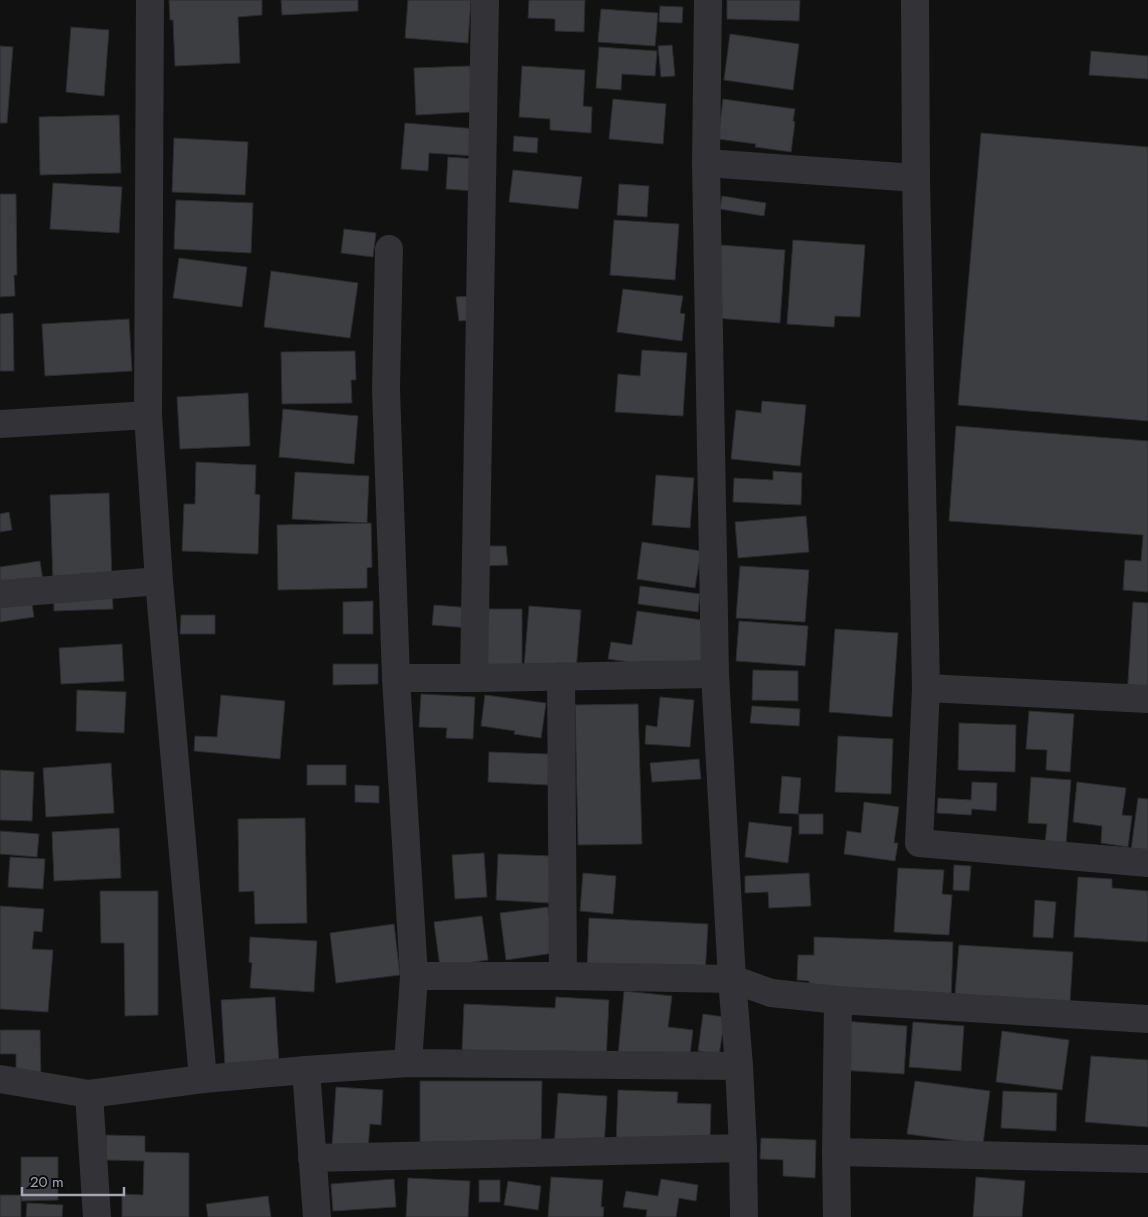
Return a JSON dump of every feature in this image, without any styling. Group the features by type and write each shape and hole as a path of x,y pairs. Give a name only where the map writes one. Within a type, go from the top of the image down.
{"street":[{"path":"150,0 148,415 159,581 204,1079"},
{"path":"474,678 485,0"},
{"path":"708,0 706,163 715,674 732,979 739,1066 744,1217"},
{"path":"915,0 916,178 926,688 919,843 1148,863"},
{"path":"706,163 916,178"},
{"path":"389,249 386,389 396,678 414,976 408,1063"},
{"path":"0,424 148,415"},
{"path":"0,594 159,581"},
{"path":"396,678 715,674"},
{"path":"561,676 563,976"},
{"path":"926,688 1148,699"},
{"path":"414,976 732,979 771,993 838,1000 1148,1019"},
{"path":"837,1217 838,1000"},
{"path":"0,1079 89,1094 204,1079 408,1063 739,1066"},
{"path":"306,1070 317,1217"},
{"path":"89,1094 97,1217"},
{"path":"312,1158 743,1148"},
{"path":"836,1152 1148,1159"}],"building":[{"path":"169,0 262,0 262,15 238,17 240,63 175,66 173,20 170,20"},
{"path":"281,0 358,0 358,11 282,15"},
{"path":"408,0 471,0 468,43 405,38"},
{"path":"529,0 585,0 584,32 555,31 555,19 528,18"},
{"path":"727,0 800,0 799,21 727,19"},
{"path":"660,6 683,7 682,23 659,22"},
{"path":"601,9 658,13 655,46 598,42"},
{"path":"71,27 109,30 104,96 66,92"},
{"path":"730,34 799,44 793,90 724,80"},
{"path":"672,45 675,76 661,77 658,46"},
{"path":"0,46 13,47 7,123 0,123"},
{"path":"599,47 657,51 655,76 622,74 621,90 596,88"},
{"path":"1091,51 1148,56 1148,79 1089,75"},
{"path":"470,66 472,112 416,115 414,68"},
{"path":"522,66 585,70 583,106 592,107 591,133 550,130 550,119 519,117"},
{"path":"613,99 666,104 663,144 609,139"},
{"path":"723,99 795,109 791,152 755,147 756,144 718,139"},
{"path":"119,115 121,173 40,175 39,117"},
{"path":"405,123 477,129 475,156 429,153 428,171 401,169"},
{"path":"981,133 1148,147 1148,421 958,405"},
{"path":"514,136 538,138 537,153 513,151"},
{"path":"174,138 248,142 245,195 172,192"},
{"path":"448,157 476,159 474,191 446,189"},
{"path":"513,170 582,177 578,209 509,202"},
{"path":"53,183 122,187 119,233 50,229"},
{"path":"619,184 649,186 647,217 617,215"},
{"path":"0,194 16,194 17,275 14,275 15,296 0,297"},
{"path":"722,196 766,203 764,216 720,209"},
{"path":"176,200 253,203 251,253 174,249"},
{"path":"614,220 679,224 675,280 610,275"},
{"path":"344,229 376,233 373,257 341,253"},
{"path":"793,240 865,245 860,317 835,316 834,327 787,324"},
{"path":"721,245 785,250 780,323 715,318"},
{"path":"179,258 247,267 242,307 173,298"},
{"path":"271,271 358,283 350,338 264,327"},
{"path":"623,289 683,296 680,313 685,314 682,341 617,332"},
{"path":"472,296 474,320 459,321 456,297"},
{"path":"13,313 14,371 0,371 0,314"},
{"path":"129,319 132,371 45,376 42,324"},
{"path":"642,350 687,353 683,416 615,412 618,374 640,376"},
{"path":"355,351 356,380 351,380 352,403 282,404 281,352"},
{"path":"248,393 250,446 180,449 177,397"},
{"path":"762,401 806,405 800,466 731,459 736,410 761,413"},
{"path":"283,409 358,416 354,464 279,457"},
{"path":"956,426 1148,441 1148,592 1123,590 1125,560 1141,561 1143,535 949,521"},
{"path":"196,462 256,465 255,494 260,495 258,554 182,551 184,504 195,504"},
{"path":"773,471 802,473 801,505 733,502 734,478 773,480"},
{"path":"295,472 369,476 367,523 292,519"},
{"path":"656,475 694,478 690,528 652,525"},
{"path":"109,493 113,609 54,611 50,495"},
{"path":"9,512 12,530 0,532 0,514"},
{"path":"806,516 809,552 738,558 735,522"},
{"path":"371,523 372,567 367,568 367,588 278,590 277,525"},
{"path":"642,542 701,551 695,588 637,579"},
{"path":"480,546 506,546 508,565 481,566"},
{"path":"40,561 43,581 29,583 34,617 0,622 0,567"},
{"path":"740,566 809,570 805,622 736,618"},
{"path":"640,586 700,594 698,612 638,604"},
{"path":"373,601 373,634 343,634 343,602"},
{"path":"1133,602 1148,603 1148,698 1127,697"},
{"path":"434,605 472,608 470,628 432,625"},
{"path":"529,606 581,610 576,671 524,667"},
{"path":"479,609 522,609 522,671 478,671"},
{"path":"637,611 709,621 703,666 678,669 608,659 611,642 632,645"},
{"path":"181,615 215,615 215,634 180,634"},
{"path":"739,621 808,626 805,666 736,661"},
{"path":"835,629 898,633 892,717 829,712"},
{"path":"122,644 124,681 61,684 59,648"},
{"path":"333,664 378,664 378,684 333,685"},
{"path":"753,670 798,671 798,701 752,700"},
{"path":"77,690 126,692 124,733 76,731"},
{"path":"421,694 475,697 473,739 446,738 447,728 419,727"},
{"path":"221,695 285,701 280,759 194,751 195,736 217,737"},
{"path":"485,695 546,703 541,738 514,734 515,731 481,726"},
{"path":"660,697 694,700 690,747 645,744 646,725 657,727"},
{"path":"638,704 642,844 578,845 575,705"},
{"path":"752,706 800,709 799,726 750,723"},
{"path":"1029,711 1074,714 1070,772 1046,770 1047,750 1026,749"},
{"path":"959,723 1016,725 1015,772 958,770"},
{"path":"838,736 893,739 891,794 835,792"},
{"path":"489,752 549,754 548,785 488,782"},
{"path":"699,759 701,779 652,782 650,763"},
{"path":"111,763 114,813 46,817 43,768"},
{"path":"307,765 346,765 346,785 307,785"},
{"path":"0,770 34,772 32,821 0,820"},
{"path":"782,776 801,778 798,814 779,813"},
{"path":"1031,777 1071,780 1066,844 1045,843 1047,824 1028,823"},
{"path":"972,782 997,783 996,811 972,809 971,815 937,813 938,798 971,800"},
{"path":"1077,782 1126,788 1122,815 1132,816 1128,847 1101,843 1102,826 1073,822"},
{"path":"355,785 379,786 379,803 355,802"},
{"path":"1138,798 1148,799 1148,853 1131,850"},
{"path":"864,802 899,807 894,843 898,843 895,861 844,854 847,831 861,833"},
{"path":"799,814 823,814 823,834 799,834"},
{"path":"305,818 307,923 255,924 254,891 239,892 238,819"},
{"path":"749,822 792,827 788,863 745,857"},
{"path":"119,828 121,878 54,881 52,832"},
{"path":"0,831 39,834 37,857 0,854"},
{"path":"484,853 487,897 455,899 452,855"},
{"path":"498,854 552,856 549,903 496,900"},
{"path":"10,857 45,859 43,889 8,887"},
{"path":"954,865 971,866 969,891 953,890"},
{"path":"898,868 944,870 942,894 952,895 949,935 894,932"},
{"path":"583,873 616,876 613,914 580,911"},
{"path":"809,873 811,906 769,908 768,892 745,893 745,876"},
{"path":"1078,877 1112,879 1112,888 1148,891 1148,942 1074,937"},
{"path":"100,891 158,891 158,1015 125,1016 124,943 101,943"},
{"path":"1035,900 1056,902 1053,938 1033,937"},
{"path":"0,906 44,909 42,932 34,931 32,949 53,950 48,1012 0,1009"},
{"path":"548,907 554,953 506,960 500,913"},
{"path":"482,916 488,960 440,967 434,922"},
{"path":"589,918 708,924 705,975 587,969"},
{"path":"394,924 400,975 336,983 330,933"},
{"path":"250,937 317,941 314,992 250,988 252,963 249,962"},
{"path":"814,937 953,942 951,1000 809,995 809,981 797,980 798,955 814,955"},
{"path":"959,945 1073,952 1070,1002 955,995"},
{"path":"624,991 672,996 668,1027 693,1030 689,1063 618,1055"},
{"path":"275,997 279,1063 225,1066 221,1000"},
{"path":"556,997 609,1000 606,1063 462,1050 464,1004 555,1008"},
{"path":"703,1014 725,1017 719,1055 698,1051"},
{"path":"843,1021 907,1026 904,1074 840,1070"},
{"path":"913,1022 964,1026 961,1071 909,1067"},
{"path":"0,1030 40,1030 41,1085 16,1085 16,1054 0,1054"},
{"path":"1002,1031 1069,1040 1062,1090 996,1082"},
{"path":"1091,1056 1148,1060 1148,1127 1085,1122"},
{"path":"420,1081 542,1081 541,1150 420,1150"},
{"path":"915,1081 990,1091 983,1144 907,1134"},
{"path":"336,1087 383,1090 381,1125 370,1124 368,1149 332,1146"},
{"path":"618,1090 678,1092 677,1103 711,1104 710,1141 616,1145"},
{"path":"1003,1091 1057,1093 1056,1131 1001,1128"},
{"path":"558,1093 607,1096 604,1150 554,1147"},
{"path":"106,1135 145,1136 145,1152 189,1153 189,1217 122,1217 122,1194 143,1195 144,1161 106,1160"},
{"path":"761,1138 816,1140 815,1178 783,1176 783,1160 760,1159"},
{"path":"21,1157 58,1157 58,1200 21,1201"},
{"path":"551,1177 603,1180 601,1207 604,1207 603,1217 548,1217"},
{"path":"976,1177 1025,1181 1022,1217 973,1217"},
{"path":"408,1178 470,1181 468,1217 406,1217"},
{"path":"394,1179 396,1207 333,1211 331,1184"},
{"path":"661,1179 698,1185 696,1201 679,1198 676,1217 646,1217 647,1210 623,1207 626,1191 658,1196"},
{"path":"479,1180 500,1180 500,1202 479,1202"},
{"path":"508,1181 541,1186 538,1210 504,1205"},
{"path":"0,1195 21,1195 21,1217 0,1217"},
{"path":"268,1196 271,1217 208,1217 206,1204"},
{"path":"27,1203 63,1205 62,1217 26,1217"}]}
